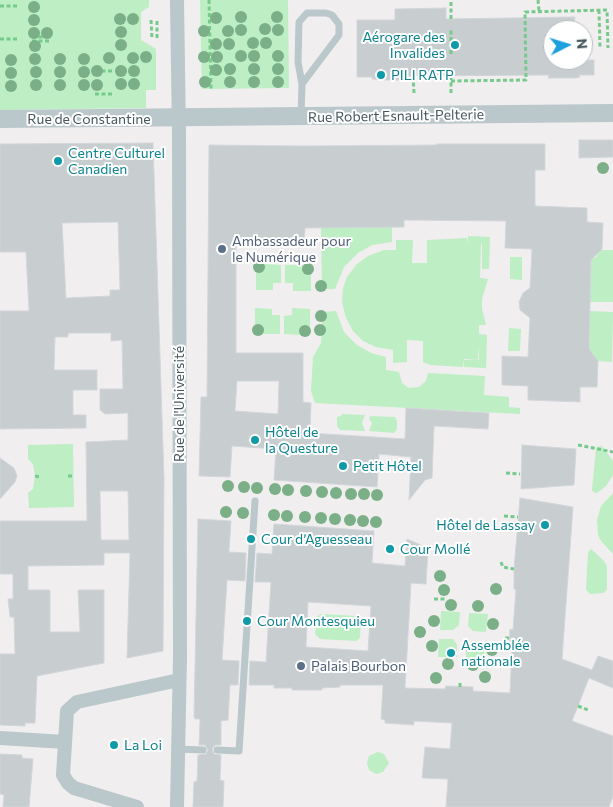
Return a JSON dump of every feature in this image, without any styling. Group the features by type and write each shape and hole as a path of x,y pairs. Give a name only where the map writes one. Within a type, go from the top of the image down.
{"street":[{"name":"Rue de l'Université","path":"177,0 179,118 179,680 177,807"},
{"name":"Rue Robert Esnault-Pelterie","path":"179,118 613,113"},
{"name":"Rue de Constantine","path":"0,120 179,118"},
{"path":"138,807 74,788 68,783 63,775 67,711 77,702 179,680"},
{"path":"0,738 65,742"}],"lane":[{"path":"301,118 302,84 298,62 301,19 307,13 326,13 332,15 339,24 339,35 302,84"},
{"path":"217,750 239,751 255,501"},
{"path":"178,749 203,750"}],"path":[{"path":"209,0 211,89"},
{"path":"451,0 451,19"},
{"path":"538,0 539,12"},
{"path":"0,6 19,6"},
{"path":"599,10 600,48"},
{"path":"451,81 526,80 525,12 607,10 608,48"},
{"path":"151,20 152,39"},
{"path":"157,21 157,39"},
{"path":"451,28 451,54"},
{"path":"0,38 20,39"},
{"path":"32,39 49,39"},
{"path":"95,71 113,71"},
{"path":"413,76 414,93"},
{"path":"451,76 451,93"},
{"path":"95,94 113,94"},
{"path":"578,445 613,452"},
{"path":"506,473 520,474"},
{"path":"35,476 40,477"},
{"path":"68,476 74,476"},
{"path":"504,516 518,517"},
{"path":"501,562 504,567 514,569"},
{"path":"434,599 446,600"},
{"path":"505,638 510,638"},
{"path":"578,706 588,710"}],"green space":[{"path":"0,0 149,0 149,7 141,12 141,40 156,49 156,90 146,90 146,108 0,110"},
{"path":"200,0 288,0 289,88 202,89"},
{"path":"321,226 392,227 392,242 372,245 358,253 344,267 335,289 322,289"},
{"path":"468,236 490,237 489,269 482,269 481,244 480,278 488,279 482,299 482,309 486,325 479,325 479,334 487,335 486,368 464,367 464,360 478,360 464,359 463,367 430,365 423,362 423,341 407,340 407,362 393,363 393,350 376,347 363,341 353,331 346,318 342,302 343,288 347,277 357,264 368,256 384,250 396,250 396,240 413,240 412,263 427,263 427,240 467,238 468,245"},
{"path":"600,250 613,250 613,302 590,302 591,259 596,257"},
{"path":"510,257 522,257 522,280 510,279"},
{"path":"263,264 281,265 281,283 273,283 273,290 256,290 256,272 263,272"},
{"path":"285,265 303,265 303,273 311,273 311,291 293,291 293,283 285,283"},
{"path":"255,308 272,309 272,315 280,315 280,334 262,334 262,326 255,326"},
{"path":"292,308 310,309 310,327 302,327 302,335 284,334 284,316 292,315"},
{"path":"336,311 344,332 357,345 371,353 386,357 386,370 399,372 402,383 409,388 419,387 426,381 428,373 485,376 484,395 509,397 509,407 520,408 520,414 315,403 311,391 313,357 321,343 323,312"},
{"path":"590,311 613,312 612,362 596,361 593,354 589,351"},
{"path":"509,328 521,329 520,351 508,351"},
{"path":"342,414 365,415 362,423 365,431 340,430 337,426 337,417"},
{"path":"370,416 395,417 397,429 394,433 369,431 372,423 369,419"},
{"path":"73,444 74,507 29,508 28,493 33,489 35,476 33,464 28,459 28,445"},
{"path":"602,446 613,461 613,475 606,486 597,493 593,492 592,489 596,449"},
{"path":"613,493 613,554 598,535 597,520 601,506"},
{"path":"591,549 607,566 607,590 603,593 590,594 586,590 588,552"},
{"path":"441,611 460,612 459,625 453,630 440,630"},
{"path":"469,613 488,614 486,632 473,631 468,626"},
{"path":"321,614 357,616 361,620 360,638 356,641 320,639 315,634 317,617"},
{"path":"439,639 453,639 457,645 457,657 438,657"},
{"path":"472,641 485,642 484,659 466,659 466,645"},
{"path":"378,752 384,754 389,763 383,772 376,774 369,770 367,763 369,756"}],"building":[{"name":"Aérogare des Invalides","path":"446,8 446,19 575,17 575,20 543,20 543,70 593,70 594,60 594,75 579,75 580,77 576,78 548,78 549,75 407,76 407,79 404,80 357,77 357,20 395,20 395,9"},
{"path":"579,140 613,140 613,157 579,158"},
{"path":"153,143 164,478 163,651 127,658 130,553 104,553 104,565 28,566 28,590 50,590 50,632 80,632 78,590 104,590 104,663 37,676 35,723 25,723 25,726 0,725 0,654 15,654 14,617 10,617 8,599 13,599 13,574 0,574 0,521 87,521 86,442 128,440 128,413 105,414 100,410 100,389 123,389 122,340 111,341 111,333 68,333 68,337 55,337 54,370 97,370 97,390 73,390 73,415 86,415 86,428 0,429 0,311 29,311 26,252 0,252 0,144","holes":["118,222 120,290 110,290 110,296 66,298 62,223","100,491 128,491 129,540 101,540"]},
{"path":"545,144 545,170 535,170 535,206 587,208 587,222 603,223 602,249 591,260 589,349 598,361 597,387 580,387 580,402 528,400 528,386 502,385 502,356 528,357 530,318 520,310 519,302 523,293 530,288 532,249 505,248 506,221 404,220 404,227 305,228 304,245 236,244 236,353 303,353 303,402 311,403 310,433 405,439 406,408 489,413 488,429 434,426 432,478 425,480 409,500 411,457 379,454 377,487 274,480 276,449 232,446 230,477 199,476 201,397 207,397 209,145","holes":["237,381 279,381 278,414 235,411"]},
{"path":"522,445 576,449 574,485 521,489"},
{"path":"0,458 14,468 17,476 15,482 0,499"},
{"name":"Palais Bourbon","path":"520,498 573,507 562,659 592,670 598,656 613,661 613,688 589,678 572,721 613,736 613,796 609,807 446,807 448,779 422,778 425,747 450,749 452,723 414,721 414,725 385,723 385,720 381,719 383,685 340,685 340,687 322,688 322,690 292,690 292,688 274,688 274,685 249,685 250,661 266,662 271,582 255,582 257,553 272,554 274,524 374,531 372,563 405,566 407,539 428,548 426,584 411,583 405,688 445,689 446,686 473,687 473,691 510,693 512,648 509,648 510,629 513,630 516,590 514,589","holes":["308,602 371,606 368,651 306,647"]},
{"path":"198,519 231,521 229,552 246,553 245,581 227,580 222,660 239,661 238,685 230,685 228,720 221,721 221,745 215,745 212,749 214,754 221,755 220,780 224,781 223,807 193,807 198,755 206,754 208,750 205,745 199,745 200,719 195,719 194,717"},
{"path":"0,754 22,755 22,758 33,759 29,807 3,807 4,795 0,794"}],"place":[{"name":"Aérogare des Invalides","path":"455,45"},
{"name":"PILI RATP","path":"381,75"},
{"name":"Centre Culturel Canadien","path":"58,161"},
{"name":"Ambassadeur pour le Numérique","path":"222,249"},
{"name":"Hôtel de la Questure","path":"255,440"},
{"name":"Petit Hôtel","path":"343,466"},
{"name":"Hôtel de Lassay","path":"545,525"},
{"name":"Cour d’Aguesseau","path":"251,539"},
{"name":"Cour Mollé","path":"390,549"},
{"name":"Cour Montesquieu","path":"247,621"},
{"name":"Assemblée nationale","path":"451,653"},
{"name":"Palais Bourbon","path":"301,666"},
{"name":"La Loi","path":"114,745"}]}
